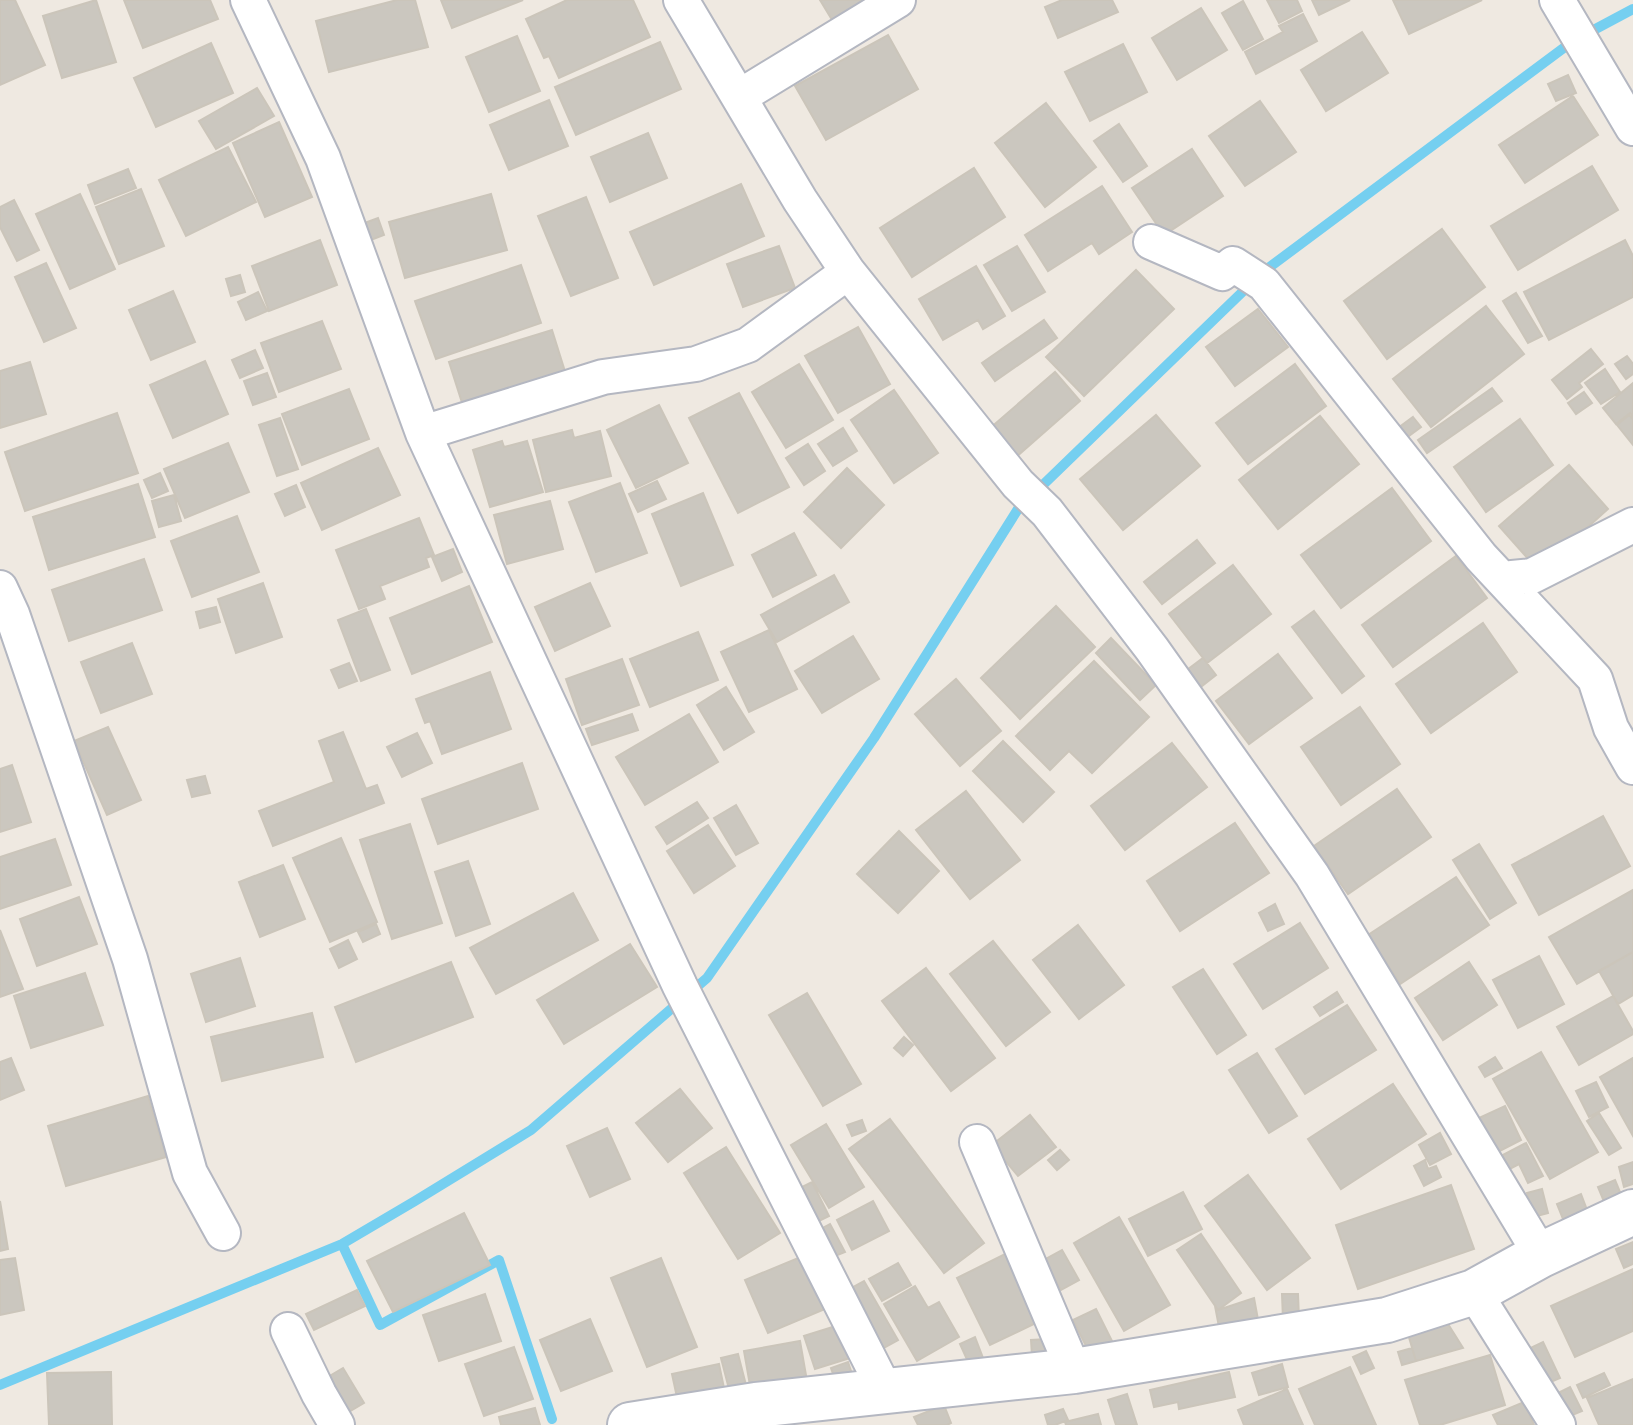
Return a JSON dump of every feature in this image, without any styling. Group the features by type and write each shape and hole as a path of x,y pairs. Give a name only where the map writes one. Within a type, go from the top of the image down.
{"street":[{"path":"248,0 323,158 423,433 685,997 886,1392"},
{"path":"681,0 800,200 848,272 1018,484 1047,512 1152,649 1312,875 1541,1255"},
{"path":"739,97 898,0"},
{"path":"1563,11 1633,128"},
{"path":"1151,242 1222,273 1233,264 1264,284 1481,557 1595,679 1611,728 1633,767"},
{"path":"423,433 603,377 696,364 748,345 848,272"},
{"path":"1502,579 1532,576 1633,525"},
{"path":"0,588 12,614 130,959 190,1173 223,1233"},
{"path":"977,1142 1074,1371"},
{"path":"630,1425 756,1405 1074,1371 1387,1320 1474,1292 1541,1255 1633,1212"},
{"path":"1474,1292 1558,1425"},
{"path":"288,1330 337,1425"}],"building":[{"path":"0,0 15,0 45,65 0,85"},
{"path":"96,0 116,62 62,78 43,16"},
{"path":"124,0 210,0 218,19 143,48"},
{"path":"397,0 415,0 428,47 329,72 316,21"},
{"path":"441,0 523,0 452,28"},
{"path":"567,0 633,0 650,37 559,78 549,56 544,58 526,19"},
{"path":"820,0 871,0 834,23"},
{"path":"1062,0 1112,0 1118,12 1058,38 1045,7"},
{"path":"1267,0 1297,0 1302,11 1279,23"},
{"path":"1312,0 1350,0 1319,15"},
{"path":"1393,0 1482,0 1409,34"},
{"path":"1243,1 1263,39 1243,50 1222,13"},
{"path":"1201,8 1227,50 1177,80 1152,38"},
{"path":"1303,14 1317,41 1256,74 1245,52 1283,32 1279,26"},
{"path":"1362,32 1388,73 1326,111 1301,70"},
{"path":"888,35 918,89 826,140 795,86"},
{"path":"517,36 540,91 489,112 466,57"},
{"path":"660,42 681,89 576,135 555,87"},
{"path":"211,43 233,93 156,127 134,78"},
{"path":"1123,44 1147,92 1090,121 1065,72"},
{"path":"1568,75 1576,93 1556,101 1548,84"},
{"path":"257,88 274,116 216,149 199,121"},
{"path":"1573,96 1598,135 1525,183 1499,145"},
{"path":"549,100 568,146 509,170 490,125"},
{"path":"1260,101 1296,152 1245,186 1209,136"},
{"path":"1046,103 1096,167 1045,207 995,143"},
{"path":"279,122 312,197 265,217 233,143"},
{"path":"1119,124 1147,166 1123,182 1094,141"},
{"path":"648,133 667,178 610,202 591,157"},
{"path":"228,147 256,202 186,236 159,180"},
{"path":"1192,149 1223,196 1164,235 1132,188"},
{"path":"1592,166 1618,210 1518,270 1491,226"},
{"path":"974,168 1005,217 912,277 880,228"},
{"path":"128,169 136,188 95,204 88,185"},
{"path":"741,184 764,236 654,285 630,232"},
{"path":"1102,186 1132,232 1099,254 1092,243 1048,271 1025,235"},
{"path":"141,189 164,246 119,264 96,207"},
{"path":"80,194 115,269 70,289 36,214"},
{"path":"491,194 507,250 405,278 389,222"},
{"path":"586,197 618,278 571,296 538,216"},
{"path":"14,200 39,250 17,261 0,227 0,207"},
{"path":"378,218 384,235 363,243 356,226"},
{"path":"1442,229 1485,287 1387,359 1344,301"},
{"path":"320,240 337,285 269,311 252,266"},
{"path":"1625,240 1633,256 1633,297 1549,340 1524,292"},
{"path":"779,246 795,288 743,307 727,264"},
{"path":"1017,246 1045,292 1012,311 984,265"},
{"path":"46,263 76,328 44,342 15,277"},
{"path":"521,265 541,323 436,359 415,301"},
{"path":"976,266 1005,316 983,329 978,320 943,340 919,299"},
{"path":"1136,270 1174,309 1084,396 1046,357"},
{"path":"240,275 245,292 231,296 226,279"},
{"path":"173,291 195,342 151,360 129,310"},
{"path":"258,292 267,311 246,320 238,302"},
{"path":"1516,293 1542,336 1528,343 1503,301"},
{"path":"1486,306 1524,354 1431,427 1393,379"},
{"path":"1258,309 1288,347 1235,386 1206,347"},
{"path":"1044,320 1057,338 995,381 982,363"},
{"path":"322,321 341,369 279,392 261,343"},
{"path":"858,327 890,384 838,413 805,356"},
{"path":"552,330 568,381 465,412 449,362"},
{"path":"1591,349 1603,364 1579,383 1582,387 1567,399 1552,380"},
{"path":"255,350 263,368 240,378 232,360"},
{"path":"1627,356 1633,364 1633,374 1626,379 1615,364"},
{"path":"205,361 228,414 173,438 150,385"},
{"path":"30,362 46,414 0,428 0,371"},
{"path":"799,364 833,420 786,448 752,392"},
{"path":"1295,364 1326,406 1248,464 1216,423"},
{"path":"1605,369 1620,392 1601,404 1585,383"},
{"path":"1055,372 1080,401 1015,458 989,429"},
{"path":"267,373 276,397 253,405 244,381"},
{"path":"1633,383 1633,416 1630,413 1616,424 1603,408"},
{"path":"1492,388 1502,401 1427,453 1418,440"},
{"path":"349,389 369,439 302,465 282,414"},
{"path":"894,390 938,453 894,483 851,420"},
{"path":"1584,392 1592,403 1576,414 1568,403"},
{"path":"739,393 789,487 738,513 689,418"},
{"path":"659,405 688,463 636,488 607,430"},
{"path":"117,413 138,473 25,511 5,452"},
{"path":"1156,415 1200,466 1123,530 1080,479"},
{"path":"1629,415 1633,419 1633,445 1617,425"},
{"path":"1320,416 1359,464 1278,529 1239,480"},
{"path":"1413,417 1421,427 1402,441 1394,431"},
{"path":"280,418 298,469 277,476 259,425"},
{"path":"1520,419 1553,465 1486,512 1454,467"},
{"path":"843,428 857,451 833,466 818,444"},
{"path":"572,430 574,438 600,431 611,476 546,492 533,440"},
{"path":"502,441 504,447 527,441 543,492 490,507 473,450"},
{"path":"228,443 249,492 185,518 164,469"},
{"path":"808,444 825,471 804,485 786,458"},
{"path":"378,448 400,495 322,530 301,483"},
{"path":"1569,465 1608,509 1539,571 1499,526"},
{"path":"847,468 884,505 841,548 804,512"},
{"path":"160,473 168,491 152,498 144,480"},
{"path":"657,481 666,499 638,512 629,494"},
{"path":"620,483 647,553 596,572 569,502"},
{"path":"138,484 155,537 49,570 33,517"},
{"path":"296,485 305,507 285,516 275,494"},
{"path":"1392,488 1431,541 1341,608 1301,555"},
{"path":"703,493 733,565 681,586 652,514"},
{"path":"174,495 181,521 159,527 152,501"},
{"path":"550,501 563,549 507,564 494,515"},
{"path":"237,516 259,572 192,597 171,541"},
{"path":"419,518 434,555 426,558 429,567 380,586 385,599 359,609 336,550"},
{"path":"794,533 816,575 773,597 752,555"},
{"path":"1197,540 1215,563 1162,604 1144,582"},
{"path":"453,549 462,572 442,581 432,557"},
{"path":"1456,556 1487,598 1393,667 1362,625"},
{"path":"144,559 162,610 69,641 52,590"},
{"path":"1233,565 1271,614 1207,663 1169,614"},
{"path":"834,575 849,602 777,642 761,615"},
{"path":"263,583 282,637 236,653 218,599"},
{"path":"590,583 610,626 555,651 535,607"},
{"path":"469,586 492,642 412,674 390,618"},
{"path":"1056,606 1095,647 1020,719 981,678"},
{"path":"216,607 220,622 200,628 196,612"},
{"path":"366,609 390,670 361,681 338,620"},
{"path":"1314,611 1364,676 1342,693 1292,627"},
{"path":"1483,623 1517,672 1431,733 1396,684"},
{"path":"769,630 797,689 749,712 721,652"},
{"path":"698,632 718,680 650,707 630,659"},
{"path":"853,636 879,679 822,713 795,671"},
{"path":"1111,638 1156,685 1140,700 1096,653"},
{"path":"132,643 152,694 101,713 81,662"},
{"path":"1278,654 1312,698 1249,744 1216,701"},
{"path":"1203,658 1216,675 1193,693 1179,676"},
{"path":"622,659 639,705 582,725 566,679"},
{"path":"1094,661 1149,717 1092,773 1069,751 1050,770 1016,736"},
{"path":"349,663 357,681 339,688 331,670"},
{"path":"490,672 511,729 442,754 430,721 425,723 416,699"},
{"path":"956,679 1001,731 960,766 915,714"},
{"path":"726,687 754,732 724,750 697,705"},
{"path":"1360,707 1400,764 1341,805 1301,747"},
{"path":"632,714 638,730 592,745 586,729"},
{"path":"689,714 718,762 645,805 616,757"},
{"path":"108,727 141,800 107,815 74,741"},
{"path":"343,732 366,789 377,785 384,803 273,846 259,811 334,782 319,741"},
{"path":"417,733 432,763 402,777 387,747"},
{"path":"1003,741 1054,792 1023,822 973,771"},
{"path":"1172,743 1207,787 1125,850 1091,806"},
{"path":"522,763 538,809 438,844 422,799"},
{"path":"12,765 31,822 0,832 0,769"},
{"path":"205,776 210,793 192,797 187,780"},
{"path":"1397,789 1431,837 1348,894 1314,846"},
{"path":"966,791 1020,860 970,899 916,830"},
{"path":"697,802 708,818 667,844 656,827"},
{"path":"736,805 758,843 736,855 714,818"},
{"path":"1603,816 1630,866 1539,915 1512,865"},
{"path":"1235,823 1269,873 1180,931 1147,881"},
{"path":"410,824 442,923 392,939 360,840"},
{"path":"708,825 735,866 694,893 667,851"},
{"path":"899,831 939,871 898,913 857,874"},
{"path":"341,838 377,922 330,942 293,858"},
{"path":"55,839 71,885 0,909 0,857"},
{"path":"1479,844 1516,903 1490,919 1453,860"},
{"path":"468,861 490,924 456,936 435,872"},
{"path":"283,865 305,919 260,937 239,882"},
{"path":"1456,877 1489,925 1400,984 1368,935"},
{"path":"1633,890 1633,952 1577,984 1549,937"},
{"path":"573,893 598,940 496,994 470,948"},
{"path":"79,897 97,944 37,966 20,919"},
{"path":"1275,904 1284,924 1268,931 1259,913"},
{"path":"1300,923 1328,968 1263,1009 1234,964"},
{"path":"376,924 380,934 363,942 358,932"},
{"path":"1078,925 1124,985 1079,1019 1033,960"},
{"path":"0,930 23,989 0,997"},
{"path":"348,940 357,959 339,968 330,949"},
{"path":"993,941 1050,1012 1006,1046 950,974"},
{"path":"630,944 657,987 564,1044 537,1000"},
{"path":"1633,952 1633,995 1618,1004 1599,971"},
{"path":"1539,956 1564,1004 1518,1028 1493,980"},
{"path":"240,958 255,1006 206,1022 191,974"},
{"path":"451,962 473,1017 356,1062 335,1007"},
{"path":"1469,962 1497,1005 1443,1040 1415,998"},
{"path":"926,968 995,1058 951,1091 882,1001"},
{"path":"1203,969 1246,1035 1217,1054 1173,987"},
{"path":"85,973 103,1025 31,1048 14,996"},
{"path":"1337,992 1343,1002 1320,1016 1314,1007"},
{"path":"807,993 861,1084 823,1106 769,1015"},
{"path":"1613,996 1633,1034 1579,1065 1557,1027"},
{"path":"1347,1005 1376,1050 1305,1094 1276,1049"},
{"path":"312,1013 323,1057 222,1081 211,1037"},
{"path":"904,1037 913,1045 903,1056 894,1048"},
{"path":"1541,1052 1598,1152 1550,1179 1493,1079"},
{"path":"1257,1053 1297,1116 1269,1133 1229,1070"},
{"path":"1495,1057 1502,1068 1485,1077 1479,1067"},
{"path":"11,1058 24,1090 0,1100 0,1062"},
{"path":"1633,1058 1633,1136 1600,1077"},
{"path":"1596,1082 1608,1107 1589,1117 1576,1091"},
{"path":"1393,1084 1426,1134 1341,1189 1308,1139"},
{"path":"680,1089 712,1128 668,1162 636,1123"},
{"path":"148,1096 166,1157 66,1186 48,1126"},
{"path":"1505,1106 1521,1140 1496,1153 1479,1118"},
{"path":"1599,1113 1621,1148 1609,1155 1587,1121"},
{"path":"1030,1115 1056,1147 1018,1176 992,1145"},
{"path":"890,1119 984,1243 944,1273 849,1149"},
{"path":"862,1120 866,1131 852,1136 847,1125"},
{"path":"826,1124 864,1187 829,1208 791,1145"},
{"path":"607,1128 630,1179 590,1197 567,1146"},
{"path":"1440,1133 1451,1154 1430,1165 1419,1145"},
{"path":"1526,1143 1543,1176 1528,1183 1519,1164 1508,1170 1501,1156"},
{"path":"726,1147 780,1233 738,1259 684,1173"},
{"path":"1060,1150 1069,1160 1057,1170 1048,1160"},
{"path":"1425,1160 1428,1169 1436,1166 1441,1177 1424,1186 1414,1166"},
{"path":"1633,1162 1633,1184 1624,1187 1619,1167"},
{"path":"1248,1175 1310,1258 1267,1290 1205,1206"},
{"path":"1615,1180 1622,1197 1605,1204 1598,1187"},
{"path":"812,1182 829,1216 817,1222 800,1188"},
{"path":"1451,1185 1474,1249 1358,1289 1336,1225"},
{"path":"1542,1189 1548,1213 1533,1217 1527,1193"},
{"path":"1183,1192 1202,1229 1148,1256 1129,1219"},
{"path":"1581,1194 1587,1210 1563,1219 1557,1204"},
{"path":"0,1201 8,1249 0,1251"},
{"path":"873,1201 889,1231 852,1250 837,1220"},
{"path":"464,1213 490,1265 393,1312 367,1261"},
{"path":"1119,1217 1170,1305 1124,1331 1074,1243"},
{"path":"830,1224 845,1252 835,1256 821,1229"},
{"path":"1201,1234 1241,1293 1218,1310 1177,1250"},
{"path":"1633,1242 1633,1264 1624,1268 1616,1249"},
{"path":"1062,1250 1079,1280 1061,1290 1044,1260"},
{"path":"1007,1253 1040,1321 990,1345 957,1278"},
{"path":"803,1256 825,1309 768,1333 745,1280"},
{"path":"15,1258 24,1310 0,1315 0,1260"},
{"path":"661,1258 697,1347 647,1367 611,1278"},
{"path":"898,1263 911,1285 882,1301 869,1279"},
{"path":"1633,1269 1633,1331 1575,1357 1551,1306"},
{"path":"864,1281 898,1340 882,1349 848,1290"},
{"path":"915,1286 928,1308 939,1302 959,1337 917,1361 884,1304"},
{"path":"357,1290 365,1306 314,1330 306,1314"},
{"path":"485,1294 501,1341 439,1361 423,1315"},
{"path":"1282,1294 1298,1294 1299,1319 1283,1320"},
{"path":"1254,1298 1259,1325 1220,1332 1215,1306 1218,1310"},
{"path":"1096,1309 1113,1343 1090,1354 1073,1320"},
{"path":"590,1319 612,1371 561,1391 540,1340"},
{"path":"1448,1324 1463,1348 1416,1361 1408,1334"},
{"path":"839,1325 850,1358 815,1369 804,1336"},
{"path":"975,1337 983,1358 969,1364 960,1344"},
{"path":"1047,1339 1048,1355 1032,1356 1031,1340"},
{"path":"800,1341 807,1381 751,1391 744,1351"},
{"path":"1543,1342 1560,1378 1539,1387 1522,1352"},
{"path":"514,1347 533,1399 484,1416 465,1364"},
{"path":"1412,1348 1416,1361 1402,1365 1398,1352"},
{"path":"1366,1351 1374,1368 1361,1374 1353,1357"},
{"path":"738,1354 746,1385 729,1389 721,1358"},
{"path":"1490,1355 1505,1405 1440,1425 1420,1425 1405,1380"},
{"path":"848,1362 854,1380 837,1385 831,1368"},
{"path":"719,1364 725,1393 678,1402 672,1374"},
{"path":"1282,1364 1288,1387 1259,1395 1252,1373"},
{"path":"1350,1367 1376,1425 1315,1425 1299,1389"},
{"path":"343,1368 364,1403 337,1419 316,1384"},
{"path":"111,1372 112,1425 49,1425 47,1373"},
{"path":"1229,1372 1235,1397 1179,1409 1178,1402 1154,1407 1150,1390"},
{"path":"1604,1373 1610,1385 1583,1398 1577,1385"},
{"path":"1633,1379 1633,1425 1599,1425 1587,1398"},
{"path":"1570,1387 1582,1411 1565,1418 1554,1395"},
{"path":"1287,1389 1303,1425 1244,1425 1238,1410"},
{"path":"1127,1394 1137,1425 1116,1425 1108,1400"},
{"path":"1524,1402 1534,1425 1498,1425 1493,1415"},
{"path":"944,1405 951,1423 918,1425 914,1417"},
{"path":"535,1408 540,1425 501,1425 499,1417"},
{"path":"1063,1409 1068,1420 1048,1425 1045,1415"},
{"path":"1098,1414 1101,1425 1066,1425 1065,1422"}],"waterway":[{"path":"0,1385 342,1244 531,1130 707,978 874,738 1018,509 1263,272 1573,41 1633,9"},
{"path":"342,1244 380,1325 499,1260 552,1419"}]}
